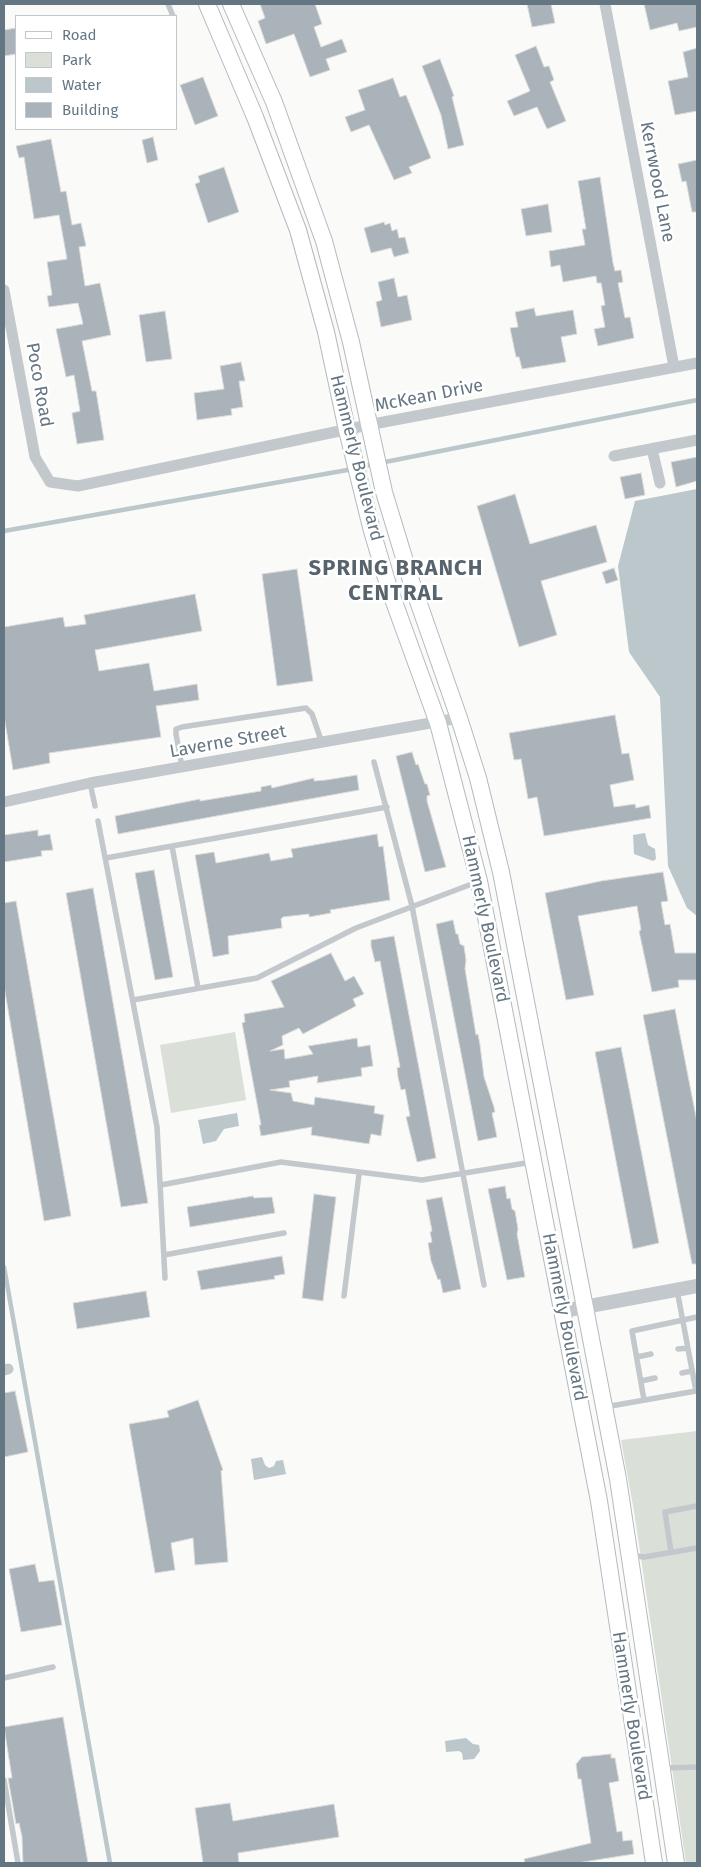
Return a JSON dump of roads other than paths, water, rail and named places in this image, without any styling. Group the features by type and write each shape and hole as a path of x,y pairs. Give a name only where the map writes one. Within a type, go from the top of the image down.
{"main road":[{"name":"Hammerly Boulevard","path":"207,4 277,175 313,280 363,496 389,588 438,723 479,881 564,1311 599,1501 654,1863"},
{"name":"Hammerly Boulevard","path":"231,4 274,102 298,165 340,296 384,492 412,584 478,778 501,872 605,1407 631,1555 676,1863"},
{"path":"277,175 298,165"},
{"path":"479,881 501,872"},
{"path":"520,1088 542,1084"}],"street":[{"name":"Kerrwood Lane","path":"605,4 674,367"},
{"name":"Poco Road","path":"4,290 35,457 50,482"},
{"name":"McKean Drive","path":"50,482 78,486 347,430 370,433 697,363"},
{"path":"614,456 697,440"},
{"path":"652,449 660,483"},
{"name":"Laverne Street","path":"4,802 90,783 459,718"},
{"path":"564,1311 697,1286"}],"lane":[{"path":"182,767 176,729 182,727 306,708 312,714 322,743"},
{"path":"374,762 412,906 484,1285"},
{"path":"90,783 95,806"},
{"path":"106,858 387,808"},
{"path":"98,821 157,1127 165,1278"},
{"path":"172,846 198,988"},
{"path":"134,1000 257,978 356,928 479,881"},
{"path":"161,1185 281,1162 359,1174 422,1180 463,1175 534,1161"},
{"path":"344,1296 359,1174"},
{"path":"164,1255 284,1233"},
{"path":"605,1407 696,1391 677,1289"},
{"path":"644,1400 632,1331 697,1317"},
{"path":"678,1349 688,1348"},
{"path":"637,1357 651,1354"},
{"path":"682,1373 692,1371"},
{"path":"641,1381 655,1378"},
{"path":"671,1552 665,1512 697,1506"},
{"path":"631,1555 644,1557 697,1548"},
{"path":"4,1678 53,1667"},
{"path":"662,1768 697,1767"},
{"path":"4,1780 18,1863"}],"water":[{"path":"697,489 697,916 687,908 668,866 660,697 629,652 618,566 635,501"},
{"path":"645,833 648,845 655,849 656,859 653,861 634,854 633,835"},
{"path":"237,1113 239,1126 224,1129 216,1141 203,1144 198,1120"},
{"path":"262,1457 265,1465 269,1468 274,1466 276,1461 283,1460 286,1474 254,1480 251,1459"},
{"path":"466,1738 473,1744 479,1745 480,1751 474,1759 463,1760 462,1753 459,1751 446,1752 445,1741"}],"waterway":[{"path":"360,467 697,400"},
{"path":"4,531 353,469"},
{"path":"4,1267 110,1863"}],"district":[{"name":"SPRING BRANCH CENTRAL","path":"396,582"}]}
